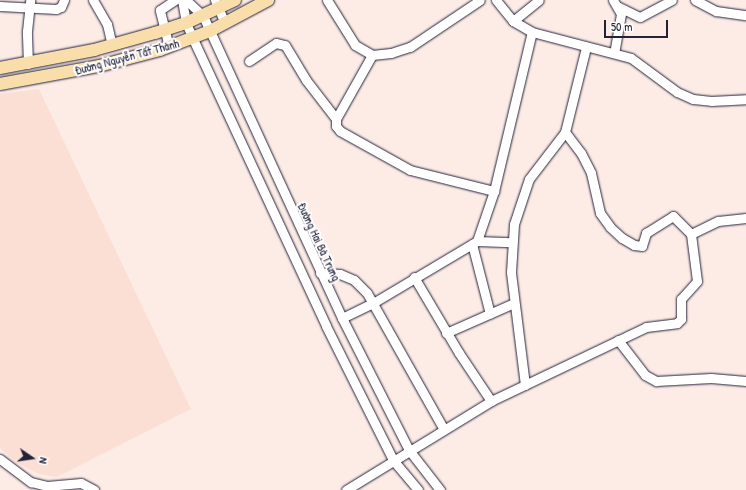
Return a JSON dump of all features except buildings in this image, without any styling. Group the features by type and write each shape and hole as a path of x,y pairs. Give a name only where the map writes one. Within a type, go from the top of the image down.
{"main road":[{"name":"Đường Nguyễn Tất Thành","path":"0,68 28,64 112,45 165,30 203,16 217,4 235,0"},
{"name":"Đường Nguyễn Tất Thành","path":"0,84 99,66 170,47 210,31 268,0"}],"street":[{"path":"0,6 30,5 56,9 61,7 64,0"},
{"path":"93,0 107,24 112,45"},
{"path":"170,47 160,10 175,0"},
{"path":"182,0 186,23 193,39 319,312 393,460 418,490"},
{"name":"Đường Hai Bà Trưng","path":"186,0 203,16 320,273 409,450 440,490"},
{"path":"327,0 355,44 372,55 392,53 410,47 480,0"},
{"path":"496,0 513,21 532,32 614,52 631,58 677,92 693,99 711,101 746,99"},
{"path":"513,21 539,0"},
{"path":"615,3 640,17 672,0"},
{"path":"695,0 716,11 746,15"},
{"path":"614,52 621,22 615,3"},
{"path":"217,4 225,23"},
{"path":"28,64 27,31 30,5"},
{"path":"490,314 474,242 494,191 532,32"},
{"path":"249,61 276,43 285,45 302,74 336,119"},
{"path":"525,385 514,303 511,242 521,198 530,179 565,132 586,46"},
{"path":"372,55 336,119 336,126 340,131 410,170 494,191"},
{"path":"346,490 443,428 491,401 646,327 668,325 681,319 681,299 697,281 692,234 673,216 646,233 642,246 634,245 622,238 610,227 600,213 591,173 581,154 565,132"},
{"path":"692,234 718,221 746,218"},
{"path":"342,318 373,303 474,242 511,242"},
{"path":"320,273 340,274 354,280 367,293 443,428"},
{"path":"414,277 446,333 491,401"},
{"path":"446,333 514,303"},
{"path":"618,340 645,375 656,381 669,382 711,378 746,381"},
{"path":"0,459 30,486 81,483 94,490"}],"shaded area":[{"path":"39,89 191,409 57,477 39,474 17,463 0,448 0,94"}]}
